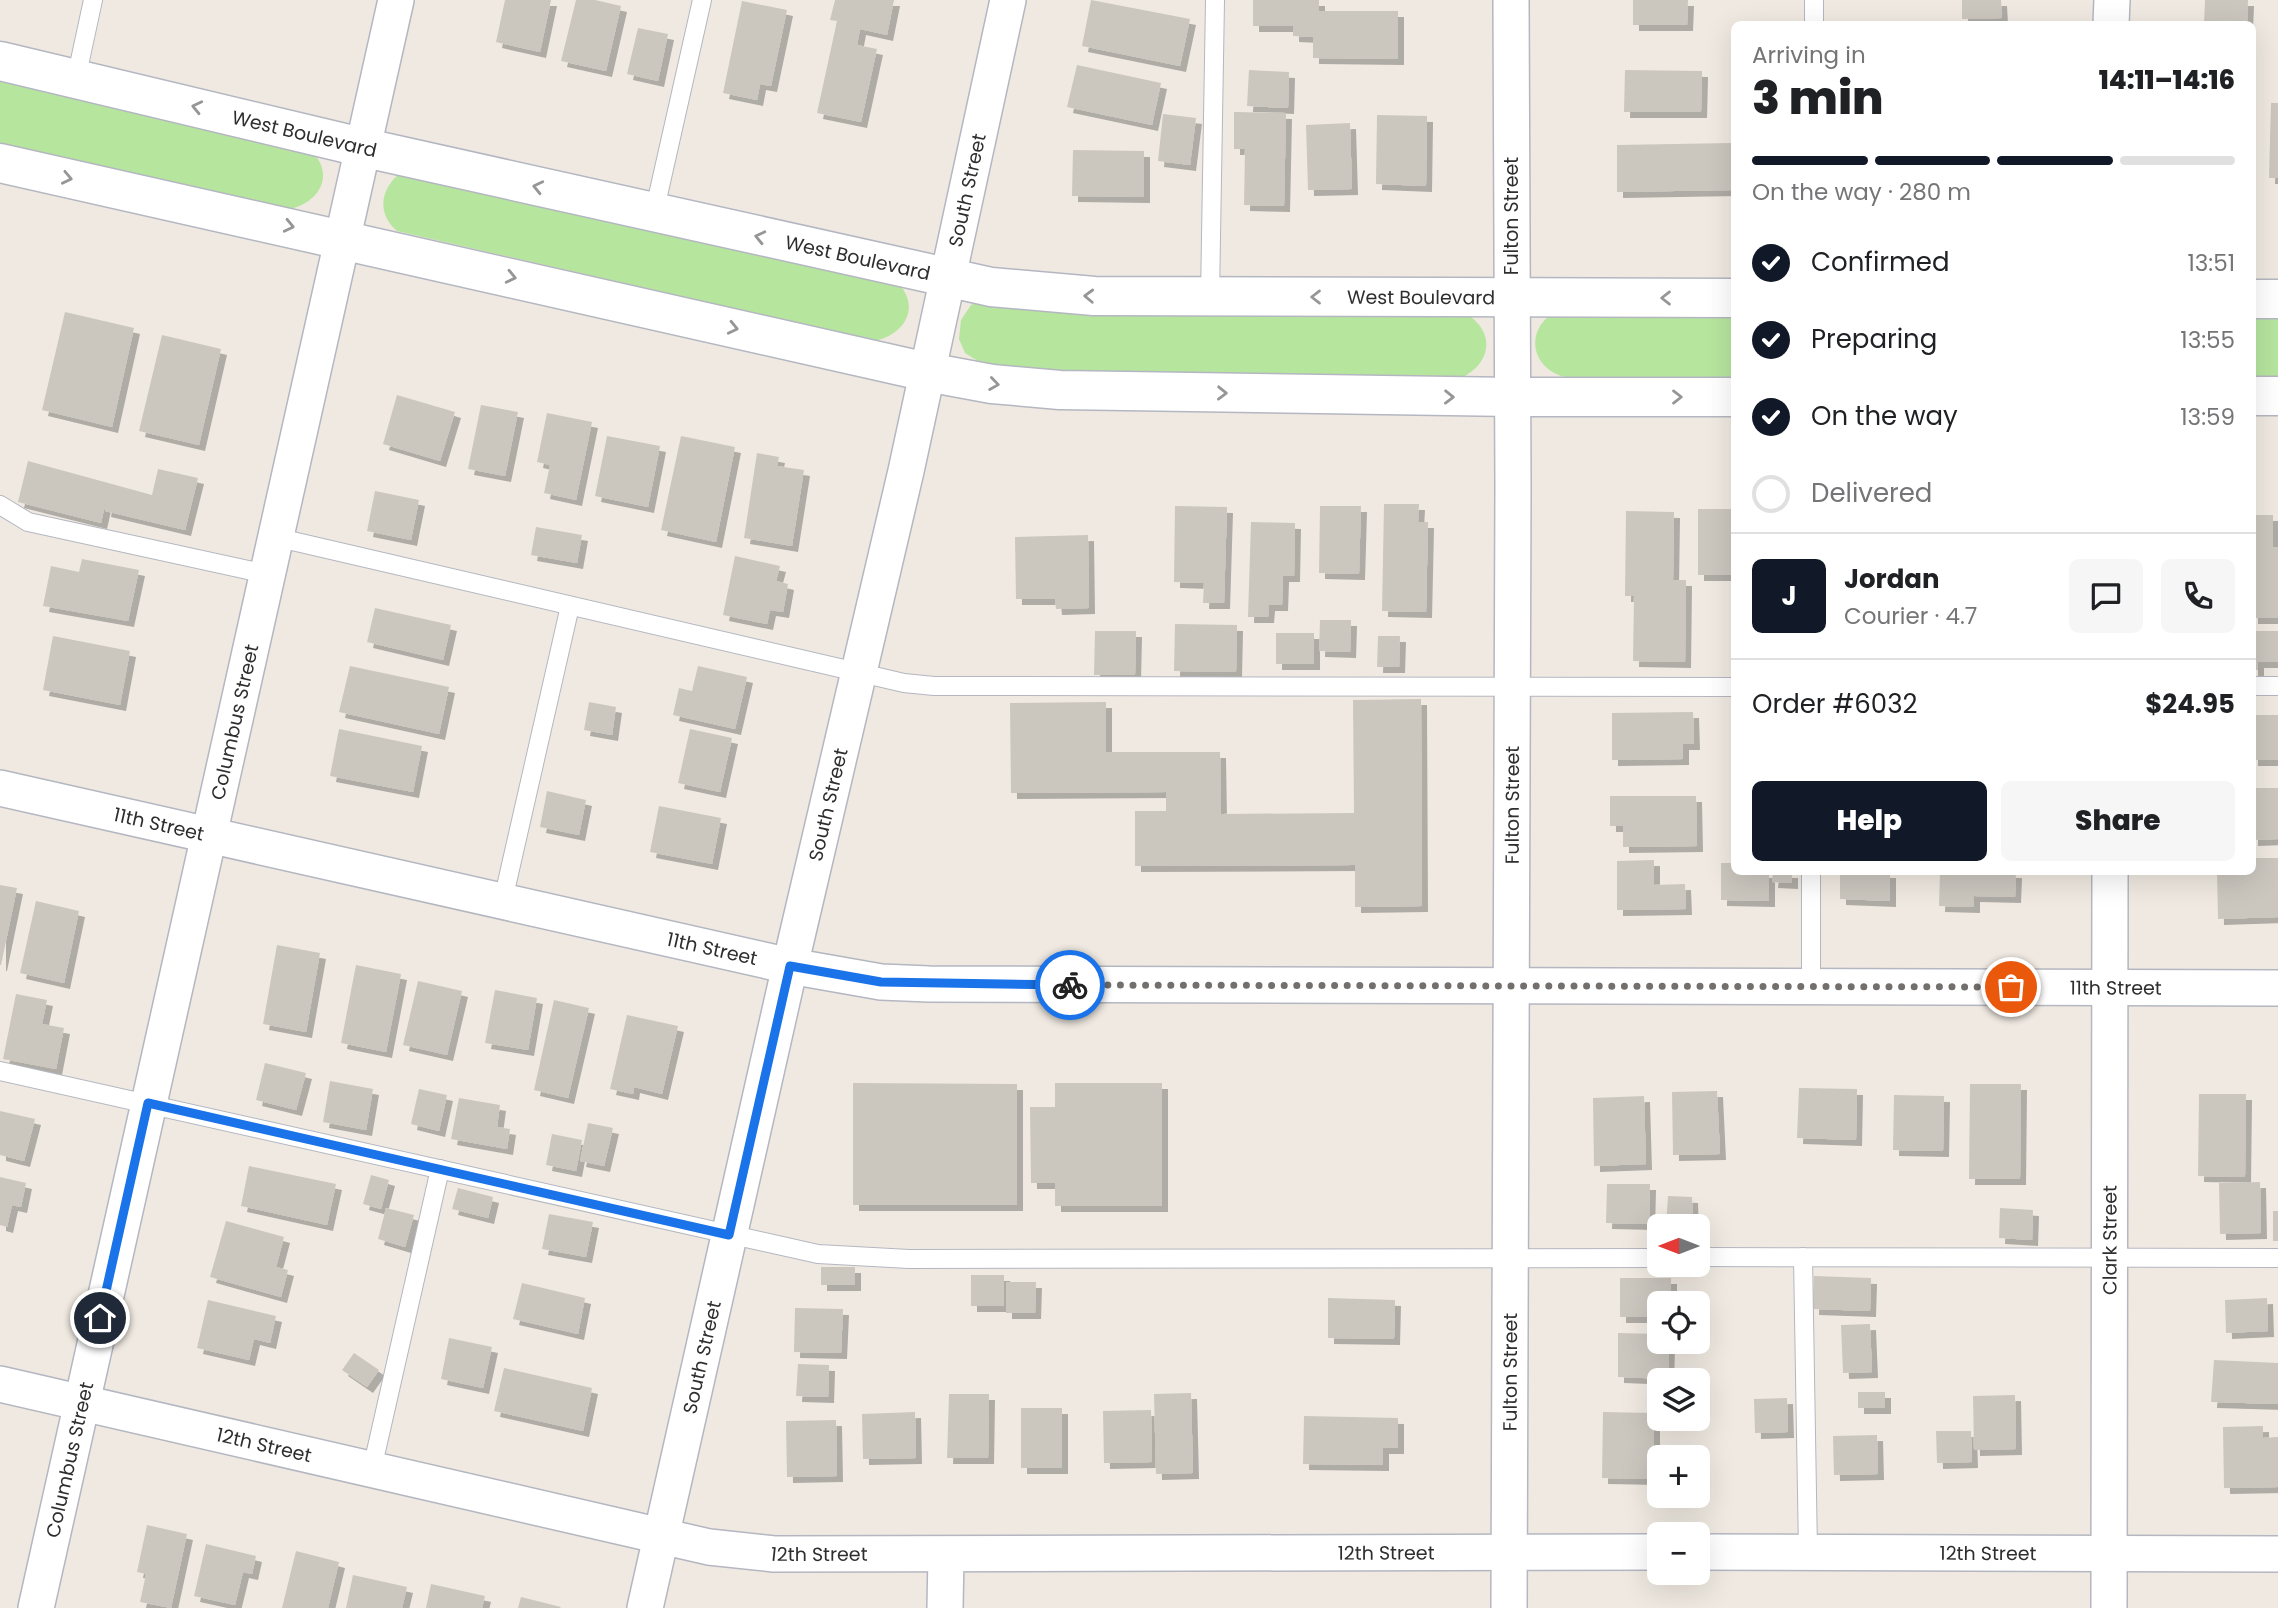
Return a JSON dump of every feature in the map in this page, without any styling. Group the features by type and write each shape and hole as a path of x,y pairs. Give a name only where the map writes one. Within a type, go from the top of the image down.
{"street":[{"name":"Columbus Street","path":"36,1608 396,0"},
{"name":"South Street","path":"645,1608 927,372 1008,0"},
{"name":"Fulton Street","path":"1509,1608 1512,1258 1511,0"},
{"path":"2111,21 2112,0"},
{"name":"West Boulevard","path":"0,61 361,147 946,279 1038,293 1210,297 1731,298"},
{"path":"0,163 927,372 992,384 1060,390 1513,397 1731,397"},
{"path":"2256,299 2278,299"},
{"path":"2256,396 2278,396"},
{"name":"11th Street","path":"0,788 790,966 881,982 2278,988"},
{"name":"Clark Street","path":"2109,1608 2110,875"},
{"name":"12th Street","path":"0,1384 709,1547 774,1554 946,1556 1647,1552"},
{"name":"12th Street","path":"1710,1552 2278,1554"},
{"path":"945,1608 946,1556"}],"lane":[{"path":"76,79 93,0"},
{"path":"654,213 702,0"},
{"path":"1210,297 1215,0"},
{"path":"1814,0 1814,21"},
{"path":"0,505 39,525 266,574"},
{"path":"275,537 859,673 934,686 1731,687"},
{"path":"502,900 570,606"},
{"path":"2256,686 2278,686"},
{"path":"1811,875 1811,984"},
{"path":"0,1071 779,1247 860,1258 1647,1258"},
{"path":"372,1469 440,1170"},
{"path":"1710,1257 2278,1258"},
{"path":"1803,1257 1808,1552"}],"green space":[{"path":"0,75 309,149 322,167 321,185 310,200 290,209 0,145"},
{"path":"399,174 895,280 907,299 907,316 896,331 875,341 397,231 386,217 383,202 388,187"},
{"path":"981,300 1467,314 1483,330 1486,348 1479,365 1461,378 1049,375 981,363 965,353 959,339 961,320 971,305"},
{"path":"1731,310 1731,378 1565,377 1554,373 1539,358 1535,339 1544,321 1553,313"},
{"path":"2256,311 2278,311 2278,379 2256,379"}],"building":[{"path":"505,0 551,0 540,52 496,42"},
{"path":"576,0 595,0 621,6 606,71 561,61"},
{"path":"835,0 894,0 887,35 860,29 857,45 877,49 861,122 817,113 837,21 830,20"},
{"path":"1091,0 1190,19 1180,66 1082,46"},
{"path":"1253,0 1319,0 1319,11 1398,11 1398,59 1313,58 1313,37 1293,36 1293,26 1253,26"},
{"path":"1633,0 1688,0 1687,25 1633,25"},
{"path":"1962,0 2001,0 2002,18 1962,19"},
{"path":"2205,0 2248,0 2247,21 2204,21"},
{"path":"742,1 787,10 771,86 760,84 757,100 723,93"},
{"path":"638,28 668,34 658,81 627,74"},
{"path":"1077,65 1161,83 1152,125 1067,107"},
{"path":"1249,70 1289,72 1288,108 1247,106"},
{"path":"1625,70 1702,71 1701,112 1624,112"},
{"path":"2271,103 2278,103 2278,178 2269,178"},
{"path":"1234,112 1286,113 1284,206 1244,205 1245,149 1234,149"},
{"path":"1163,114 1196,118 1190,165 1158,161"},
{"path":"1377,115 1427,116 1426,186 1376,184"},
{"path":"1350,123 1352,189 1308,190 1306,125"},
{"path":"1731,143 1731,190 1617,192 1617,145"},
{"path":"1073,150 1144,151 1144,197 1072,196"},
{"path":"65,312 134,328 112,427 42,410"},
{"path":"162,335 221,349 199,445 139,431"},
{"path":"397,395 455,412 440,461 383,444"},
{"path":"481,405 518,412 505,476 468,469"},
{"path":"547,413 592,422 576,500 544,493 550,465 537,462"},
{"path":"607,436 660,446 648,507 595,496"},
{"path":"681,436 735,447 716,542 661,530"},
{"path":"757,453 779,457 777,466 804,470 792,546 744,538"},
{"path":"28,461 152,495 158,469 198,478 185,530 105,511 109,488 101,523 18,502"},
{"path":"375,491 419,500 411,540 367,531"},
{"path":"1384,504 1419,504 1418,522 1428,522 1426,612 1382,611"},
{"path":"1175,506 1227,507 1224,603 1203,603 1204,583 1174,582"},
{"path":"1320,506 1361,506 1359,574 1319,573"},
{"path":"1698,509 1731,509 1731,575 1698,575"},
{"path":"1626,511 1674,512 1673,580 1686,580 1685,662 1633,661 1634,596 1625,596"},
{"path":"2256,515 2273,515 2273,547 2278,547 2278,618 2256,618"},
{"path":"1251,522 1295,523 1294,576 1283,576 1282,605 1269,605 1268,617 1248,617"},
{"path":"536,527 582,535 577,563 531,555"},
{"path":"1088,535 1089,608 1056,609 1055,599 1016,599 1015,537"},
{"path":"735,556 780,566 776,581 788,584 783,612 770,610 767,624 723,615"},
{"path":"82,559 139,570 128,621 43,606 51,566 79,572"},
{"path":"375,608 451,625 443,660 367,642"},
{"path":"1320,620 1351,620 1350,652 1319,651"},
{"path":"1175,624 1237,625 1236,672 1174,671"},
{"path":"1095,631 1136,631 1135,675 1094,675"},
{"path":"2256,631 2278,631 2278,662 2258,662 2258,670"},
{"path":"1276,633 1314,633 1314,664 1276,664"},
{"path":"53,636 130,651 120,705 43,690"},
{"path":"1378,636 1400,636 1399,667 1377,667"},
{"path":"350,666 449,687 439,734 339,712"},
{"path":"698,666 747,677 735,729 673,715 679,688 692,691"},
{"path":"1421,699 1422,906 1355,907 1355,865 1135,866 1135,811 1166,811 1166,792 1011,793 1010,703 1106,702 1106,752 1220,752 1221,814 1354,813 1353,700"},
{"path":"589,702 616,707 612,735 584,730"},
{"path":"1693,712 1694,744 1683,744 1683,759 1612,760 1612,713"},
{"path":"2256,715 2278,715 2278,760 2256,760"},
{"path":"339,729 422,746 413,792 330,776"},
{"path":"690,729 732,738 720,792 678,783"},
{"path":"2256,788 2278,788 2278,839 2256,840"},
{"path":"547,791 586,800 579,835 540,827"},
{"path":"1610,796 1696,796 1697,846 1623,847 1623,826 1610,826"},
{"path":"659,806 721,818 712,864 650,852"},
{"path":"2256,858 2278,858 2278,917 2218,919 2217,875 2256,875"},
{"path":"1654,860 1654,885 1685,884 1686,909 1617,910 1617,861"},
{"path":"1721,863 1731,863 1731,875 1769,875 1769,901 1721,900"},
{"path":"1773,875 1792,875 1792,883 1772,882"},
{"path":"1840,875 1890,875 1890,901 1840,899"},
{"path":"1940,875 2016,875 2015,897 1974,896 1974,907 1939,906"},
{"path":"0,885 17,888 1,965 0,965"},
{"path":"36,901 79,911 64,983 20,973"},
{"path":"277,945 320,953 306,1032 263,1024"},
{"path":"356,965 401,974 386,1052 341,1043"},
{"path":"418,981 462,991 447,1055 403,1045"},
{"path":"495,990 537,998 528,1050 485,1043"},
{"path":"16,994 47,1000 42,1024 64,1028 56,1069 3,1059"},
{"path":"554,1000 589,1008 568,1098 534,1090"},
{"path":"627,1015 678,1026 662,1094 634,1087 633,1094 610,1089"},
{"path":"265,1063 306,1073 296,1110 256,1100"},
{"path":"330,1081 373,1089 366,1130 323,1122"},
{"path":"853,1083 1017,1084 1017,1205 853,1205"},
{"path":"1055,1083 1162,1083 1162,1206 1055,1206 1055,1183 1031,1183 1030,1107 1055,1107"},
{"path":"1970,1084 2021,1084 2020,1179 1969,1179"},
{"path":"1799,1088 1857,1089 1856,1140 1797,1138"},
{"path":"419,1089 447,1095 439,1131 411,1124"},
{"path":"1717,1091 1720,1154 1673,1155 1672,1092"},
{"path":"2199,1094 2246,1094 2245,1177 2198,1176"},
{"path":"1894,1095 1944,1096 1943,1151 1893,1150"},
{"path":"1644,1096 1646,1164 1594,1166 1593,1098"},
{"path":"459,1098 500,1105 497,1127 510,1129 507,1149 451,1139"},
{"path":"0,1111 35,1119 24,1161 0,1155"},
{"path":"588,1123 613,1128 604,1166 580,1161"},
{"path":"552,1134 582,1140 576,1171 546,1165"},
{"path":"249,1166 336,1184 327,1225 241,1206"},
{"path":"371,1175 389,1180 381,1209 363,1204"},
{"path":"0,1177 26,1183 21,1207 12,1205 7,1227 0,1225"},
{"path":"2260,1182 2261,1233 2220,1234 2219,1183"},
{"path":"1607,1184 1650,1184 1647,1224 1606,1223"},
{"path":"458,1188 493,1197 488,1218 452,1209"},
{"path":"1668,1196 1692,1197 1693,1214 1667,1214"},
{"path":"386,1208 414,1215 405,1247 378,1239"},
{"path":"2000,1208 2033,1210 2032,1240 1999,1238"},
{"path":"2273,1211 2278,1211 2278,1241 2273,1241"},
{"path":"549,1214 593,1222 586,1257 542,1249"},
{"path":"226,1221 284,1237 276,1267 288,1270 281,1297 210,1277"},
{"path":"821,1267 855,1267 855,1285 821,1285"},
{"path":"971,1275 1004,1275 1004,1306 971,1306"},
{"path":"1814,1276 1871,1278 1870,1311 1813,1309"},
{"path":"1620,1278 1671,1278 1671,1291 1647,1291 1647,1317 1620,1317"},
{"path":"1006,1282 1036,1282 1035,1313 1006,1313"},
{"path":"522,1283 585,1298 578,1334 513,1319"},
{"path":"1328,1298 1395,1300 1394,1339 1328,1338"},
{"path":"2267,1298 2268,1331 2226,1333 2225,1300"},
{"path":"208,1300 276,1316 270,1343 254,1339 249,1360 197,1348"},
{"path":"795,1308 843,1309 841,1353 794,1352"},
{"path":"1870,1324 1872,1372 1843,1373 1841,1325"},
{"path":"1618,1333 1647,1334 1647,1354 1669,1354 1668,1368 1647,1368 1647,1378 1618,1377"},
{"path":"449,1338 492,1347 483,1388 441,1379"},
{"path":"354,1353 379,1370 367,1387 342,1370"},
{"path":"2214,1360 2278,1363 2278,1404 2211,1402"},
{"path":"798,1364 829,1365 828,1397 796,1396"},
{"path":"504,1368 592,1388 583,1431 494,1411"},
{"path":"1858,1392 1885,1392 1885,1408 1858,1408"},
{"path":"1191,1393 1193,1473 1156,1474 1154,1394"},
{"path":"949,1394 989,1394 988,1458 947,1458"},
{"path":"2015,1395 2016,1449 1974,1450 1973,1396"},
{"path":"1787,1398 1788,1432 1755,1433 1754,1399"},
{"path":"1021,1408 1062,1408 1062,1468 1021,1468"},
{"path":"1151,1410 1152,1462 1104,1463 1103,1411"},
{"path":"915,1412 916,1458 863,1459 862,1414"},
{"path":"1603,1412 1647,1413 1647,1431 1654,1431 1654,1445 1647,1445 1647,1479 1602,1478"},
{"path":"1304,1416 1398,1418 1398,1448 1383,1448 1383,1465 1303,1464"},
{"path":"836,1420 837,1476 787,1477 786,1421"},
{"path":"2263,1426 2263,1438 2278,1437 2278,1487 2224,1488 2223,1427"},
{"path":"1936,1431 1971,1431 1972,1462 1937,1463"},
{"path":"1877,1435 1878,1474 1834,1475 1833,1436"},
{"path":"147,1525 187,1534 171,1608 140,1602 146,1574 137,1572"},
{"path":"206,1544 256,1556 252,1574 243,1572 235,1605 194,1596"},
{"path":"296,1551 339,1562 328,1608 282,1608"},
{"path":"353,1575 407,1587 402,1608 346,1608"},
{"path":"431,1584 485,1596 482,1608 426,1608"},
{"path":"521,1597 561,1607 518,1608"}],"way so far":[{"path":"1070,985 1811,984 2011,987"}],"route":[{"path":"100,1318 148,1103 729,1235 790,966 881,982 1070,985"}]}
